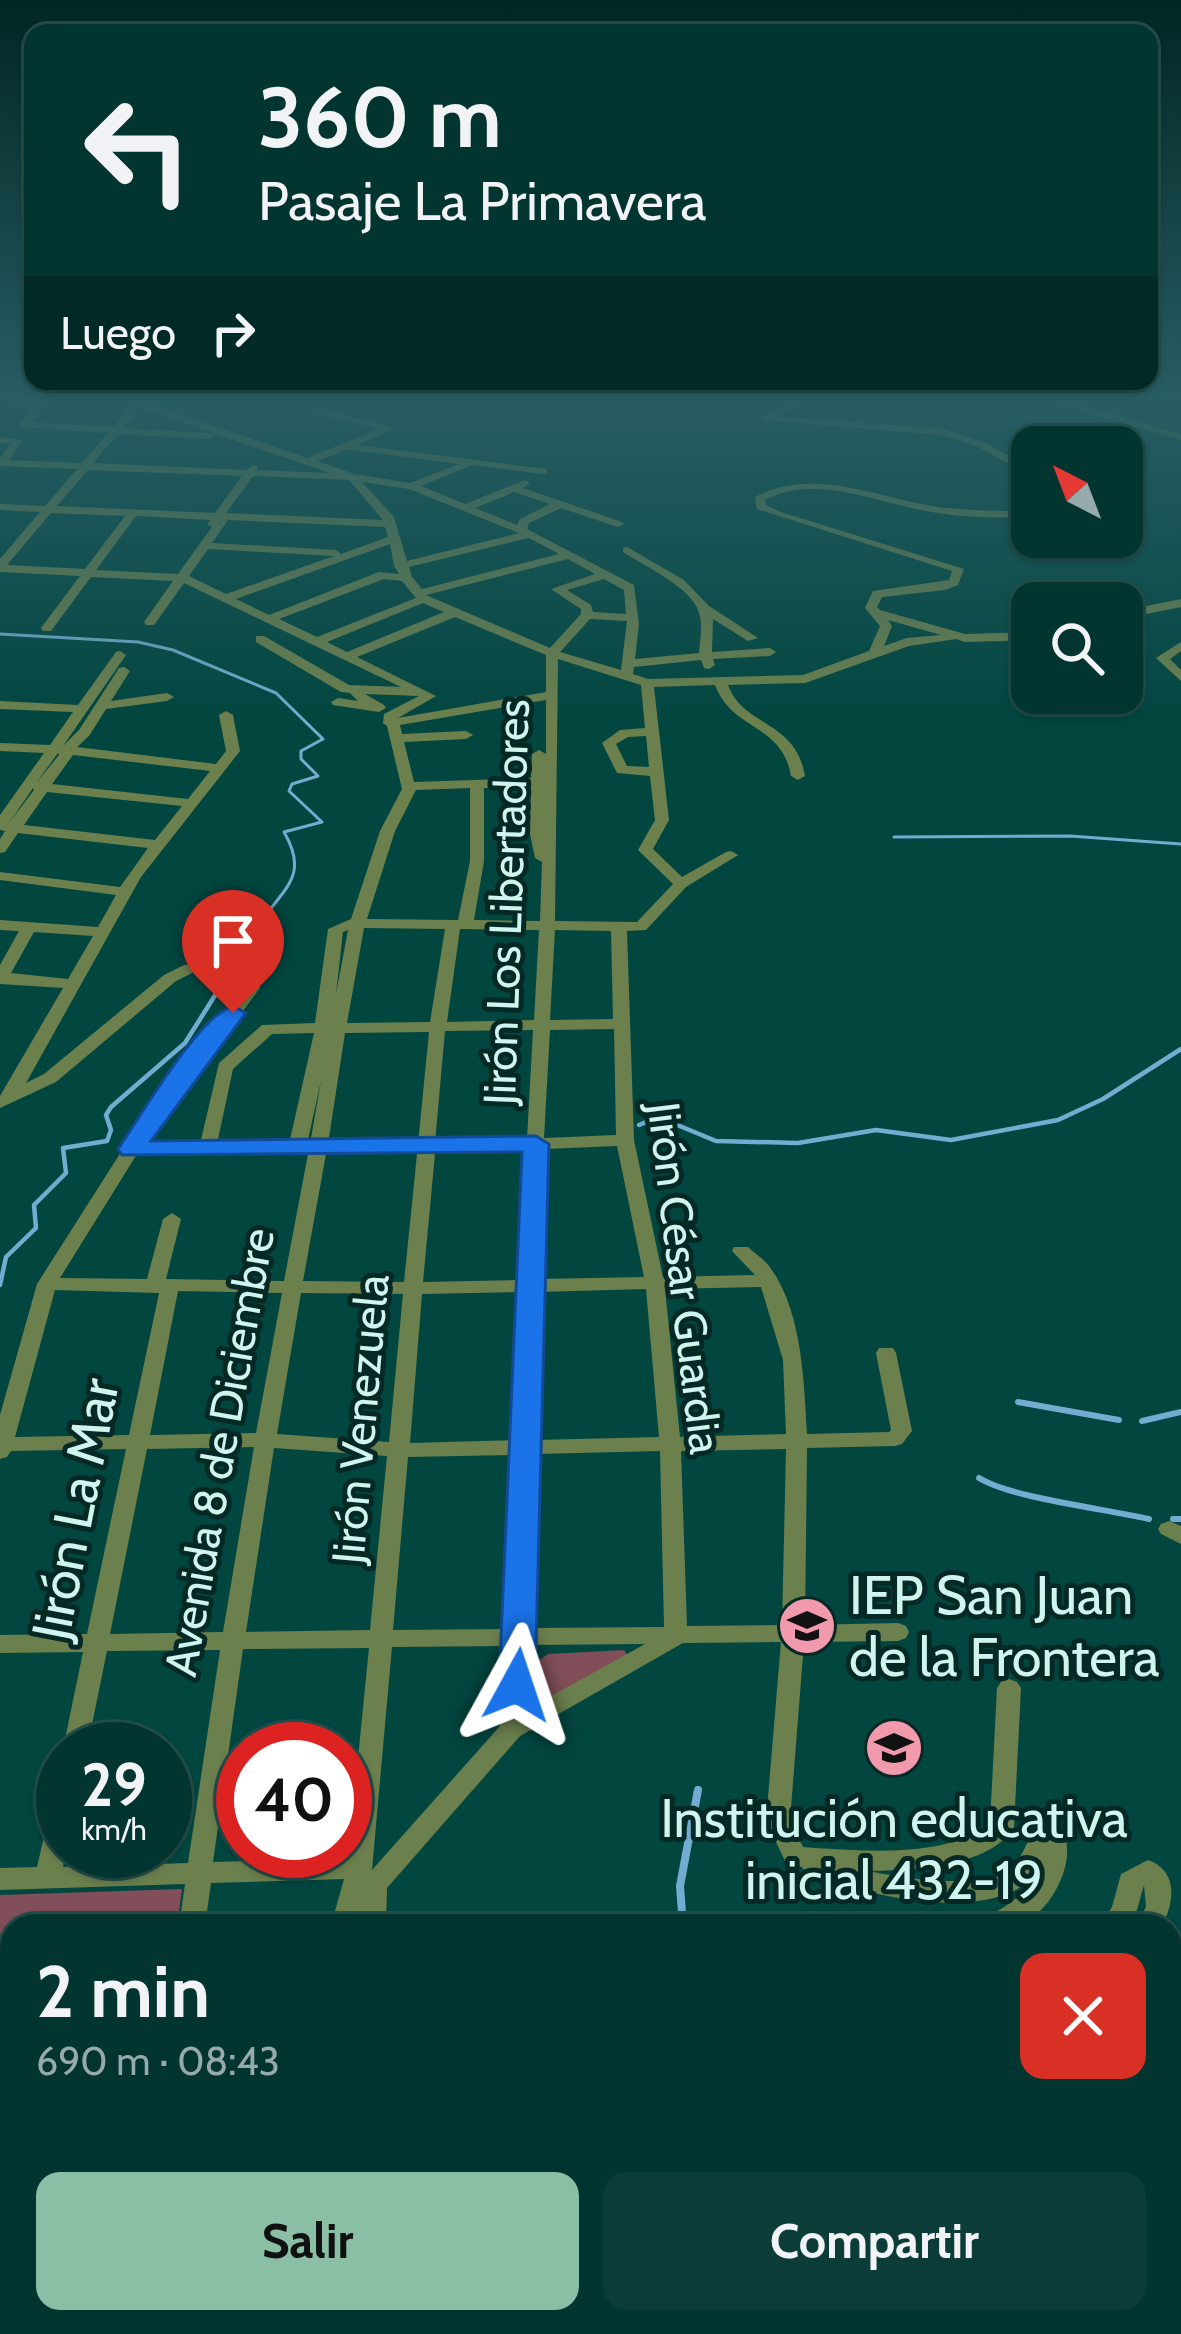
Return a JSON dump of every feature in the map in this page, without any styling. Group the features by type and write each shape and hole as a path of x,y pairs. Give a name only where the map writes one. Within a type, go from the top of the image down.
{"street":[{"path":"0,567 54,503"},
{"path":"150,622 209,546 230,503"},
{"path":"373,503 390,524 403,572 421,597 552,653 628,670 647,683 813,678 907,642 1011,637"},
{"path":"460,503 630,588 675,582"},
{"path":"469,506 477,503"},
{"path":"557,503 618,524"},
{"path":"761,503 766,510 958,569 954,582 945,586 877,594 871,606 886,626 874,653"},
{"path":"904,503 1011,513"},
{"path":"525,532 524,521 560,504"},
{"path":"0,507 390,524"},
{"path":"47,628 132,514"},
{"path":"193,548 221,518"},
{"path":"272,618 380,576 525,532"},
{"path":"230,598 394,539"},
{"path":"209,546 346,554"},
{"path":"626,550 752,638"},
{"path":"321,640 421,597 571,556"},
{"path":"0,567 183,578 422,692 428,698 399,706 390,723 408,786 543,782"},
{"path":"552,653 587,608 557,589 605,575"},
{"path":"628,670 630,588"},
{"path":"1143,611 1181,603"},
{"path":"704,608 706,656 729,706 780,737 798,765 798,776"},
{"path":"876,613 965,638"},
{"path":"351,656 452,614"},
{"path":"586,615 632,618"},
{"path":"260,639 342,695 422,692"},
{"path":"1181,646 1162,658 1181,677"},
{"path":"628,670 706,656 770,652"},
{"name":"Jirón Los Libertadores","path":"512,1729 522,1641 529,1286 549,928 551,872 543,782 552,653"},
{"path":"0,849 5,826 37,787 120,655"},
{"path":"57,752 101,706 124,671"},
{"path":"647,683 662,820 645,850 680,884"},
{"path":"390,723 549,690"},
{"path":"101,706 167,697"},
{"path":"0,705 83,709"},
{"path":"4,1101 124,892 235,743 226,716"},
{"path":"652,732 625,733 609,742 622,770 656,772"},
{"path":"396,739 466,735"},
{"path":"3,748 216,768"},
{"name":"Jirón Venezuela","path":"372,1797 437,1030 477,861 477,785"},
{"name":"Avenida 8 de Diciembre","path":"194,1914 263,1440 318,1151 329,1032 355,923 382,852 388,822 408,786"},
{"path":"37,787 189,803"},
{"path":"5,826 156,845"},
{"path":"355,923 646,926 680,884 731,855"},
{"path":"0,876 124,892"},
{"path":"0,926 105,932"},
{"path":"29,927 0,977 75,984"},
{"name":"Jirón César Guardia","path":"619,928 625,1140 656,1283 670,1446 676,1637"},
{"path":"4,1101 50,1078 170,978 210,963 240,964 251,975 252,988 193,1060 47,1284 1,1446 263,1440 400,1450 895,1439 902,1431 886,1353"},
{"path":"207,1151 225,1067 234,1054 268,1029 329,1032 623,1024"},
{"path":"296,1151 329,1032"},
{"path":"132,1149 429,1149 625,1140"},
{"name":"Jirón La Mar","path":"81,1722 136,1443 172,1219"},
{"path":"741,1251 763,1271 793,1360 797,1440 793,1632 778,1821 795,1856 839,1877 986,1890 1027,1870 1041,1840 1055,1841 1054,1862 1040,1893 1018,1914"},
{"path":"47,1284 162,1288 769,1284"},
{"path":"0,1644 522,1641 898,1632"},
{"path":"372,1870 512,1729 676,1637"},
{"path":"795,1856 882,1862 946,1852 997,1835 1002,1827 1009,1688"},
{"path":"1121,1914 1130,1881 1148,1870 1156,1875 1160,1894 1153,1914"},
{"path":"192,1876 216,1876"},
{"path":"0,1879 36,1877"},
{"path":"345,1914 365,1878"},
{"name":"Jirón Venezuela","path":"367,1878 372,1914"},
{"path":"621,2334 647,2334"}],"shaded area":[{"path":"624,1650 629,1657 546,1701 541,1697 539,1660 548,1654"},
{"path":"182,1889 179,1914 0,1914 0,1895"}],"waterway":[{"path":"0,634 138,642 173,650 276,693 323,739 301,751 301,759 318,776 292,784 289,791 322,822 284,832 292,848 294,872 258,927"},
{"path":"894,837 1070,836 1181,844"},
{"path":"238,958 258,927"},
{"path":"0,1285 6,1257 36,1228 34,1205 66,1173 63,1148 107,1141 111,1130 106,1115 111,1107 185,1043 231,970"},
{"path":"639,1125 658,1117 716,1141 798,1143 876,1130 951,1140 1058,1120 1103,1099 1181,1049"},
{"path":"1018,1402 1119,1420"},
{"path":"1142,1421 1181,1412"},
{"path":"979,1478 1036,1497 1149,1519"},
{"path":"1173,1519 1181,1519"},
{"path":"682,1914 680,1886 698,1790"}],"place":[{"name":"IEP San Juan de la Frontera","path":"807,1626"},
{"name":"Institución educativa inicial 432-19","path":"894,1748"}],"route":[{"path":"233,1013 171,1090 132,1149 318,1151 536,1144 529,1286 528,1486 517,1685"}]}
